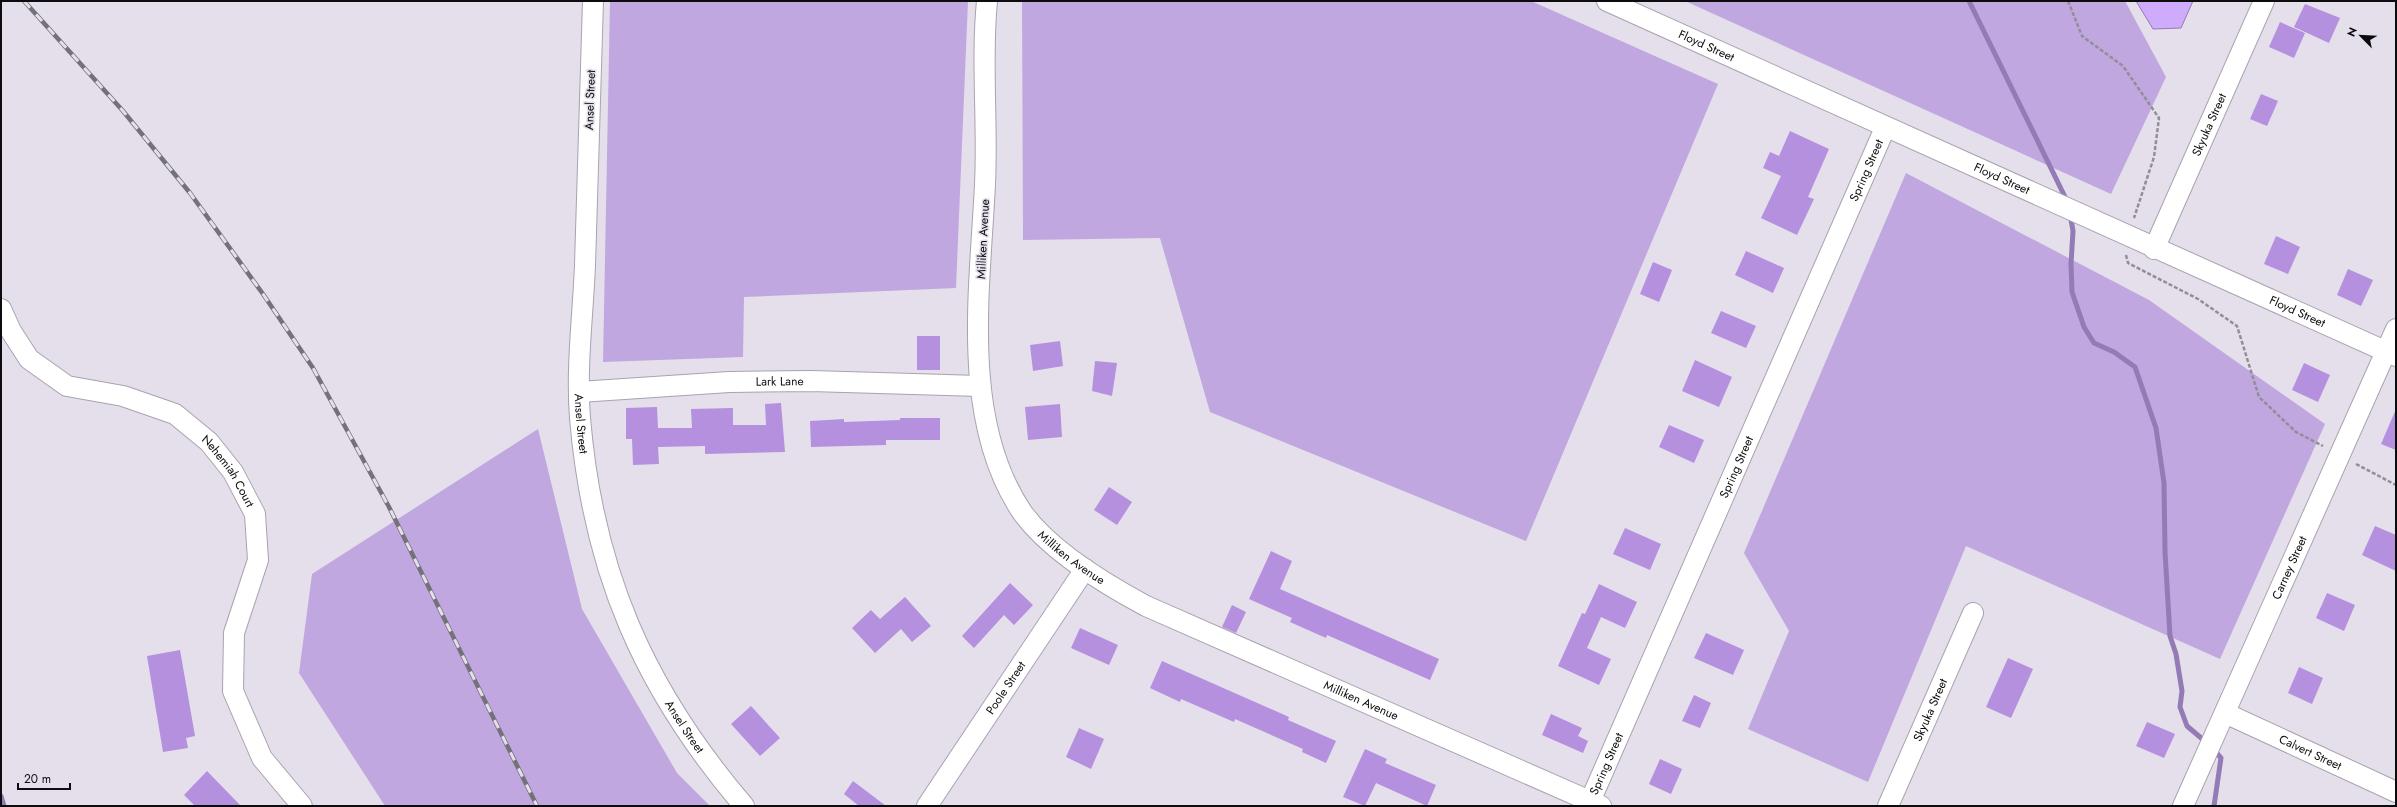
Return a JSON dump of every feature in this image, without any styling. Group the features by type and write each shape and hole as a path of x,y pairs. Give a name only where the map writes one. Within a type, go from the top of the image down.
{"street":[{"name":"Ansel Street","path":"593,1 579,392 590,496 602,549 618,601 639,651 665,699 694,745 744,806"},
{"name":"Milliken Avenue","path":"987,1 984,33 987,141 979,316 980,386 993,450 1004,479 1019,506 1035,526 1057,548 1085,569 1146,606 1593,804"},
{"name":"Floyd Street","path":"1607,1 2058,206 2391,354"},
{"name":"Skyuka Street","path":"2154,249 2264,1"},
{"name":"Spring Street","path":"1593,804 1885,128"},
{"name":"Nehemiah Court","path":"1,309 10,331 29,359 67,386 123,396 175,414 209,442 233,472 255,514 258,560 234,633 233,691 262,758 302,806"},
{"name":"Carney Street","path":"2183,806 2340,455 2391,354 2396,330"},
{"name":"Lark Lane","path":"579,392 729,382 811,381 980,386"},
{"name":"Poole Street","path":"927,806 1085,569"},
{"name":"Skyuka Street","path":"1888,806 1973,613"},
{"name":"Calvert Street","path":"2221,722 2396,792"}],"path":[{"path":"2068,1 2082,36 2124,66 2159,118 2154,157 2124,250 2128,264 2198,299 2237,326 2259,397 2296,432 2396,486"}],"shaded area":[{"path":"610,1 968,1 956,288 744,297 743,357 603,362"},
{"path":"1022,1 1531,1 1718,84 1526,541 1210,412 1160,238 1023,240"},
{"path":"1685,1 2125,1 2166,77 2111,194"},
{"path":"2136,1 2193,1 2181,28 2153,29"},
{"path":"1906,173 2149,300 2325,424 2220,659 1966,546 1868,782 1748,729 1789,631 1744,553"},
{"path":"538,429 582,609 677,773 710,806 385,806 299,673 312,574"}],"building":[{"path":"2305,4 2340,18 2329,43 2294,27"},
{"path":"2280,22 2305,33 2294,58 2269,47"},
{"path":"2261,94 2278,101 2267,126 2250,119"},
{"path":"1790,131 1829,149 1808,197 1814,199 1797,235 1761,218 1781,176 1763,168 1770,152 1779,156"},
{"path":"2276,236 2300,247 2288,274 2264,264"},
{"path":"1746,251 1784,268 1773,293 1735,275"},
{"path":"1653,262 1672,270 1659,302 1640,294"},
{"path":"2348,269 2373,280 2361,306 2337,295"},
{"path":"1721,311 1756,326 1746,348 1711,333"},
{"path":"917,336 940,336 940,370 917,370"},
{"path":"1060,341 1063,366 1033,371 1030,345"},
{"path":"1695,360 1732,377 1719,407 1682,391"},
{"path":"1095,361 1117,363 1112,396 1092,391"},
{"path":"2304,363 2330,375 2318,402 2292,390"},
{"path":"781,403 785,452 705,454 705,446 658,447 659,464 633,465 632,439 626,439 626,408 657,407 658,428 692,428 691,409 733,408 733,425 766,425 765,404"},
{"path":"1060,404 1062,437 1028,440 1025,407"},
{"path":"2396,409 2396,450 2381,444"},
{"path":"900,418 940,418 940,440 886,440 886,445 811,447 810,421 844,419 844,422 900,420"},
{"path":"1669,425 1704,440 1694,463 1659,447"},
{"path":"1109,487 1132,502 1117,525 1094,510"},
{"path":"2375,526 2396,535 2396,571 2362,555"},
{"path":"1625,528 1661,544 1650,570 1613,554"},
{"path":"1271,551 1292,561 1280,589 1439,659 1430,680 1327,635 1326,638 1290,622 1292,618 1249,599"},
{"path":"1010,583 1033,605 1014,625 1004,615 974,648 962,636"},
{"path":"1599,584 1637,602 1625,628 1601,617 1587,648 1611,659 1599,685 1558,666 1582,613 1585,614"},
{"path":"2327,593 2355,605 2344,631 2316,618"},
{"path":"905,597 931,626 912,642 901,629 875,653 852,628 871,610 880,619"},
{"path":"1232,605 1246,612 1236,633 1222,627"},
{"path":"1080,628 1118,645 1109,665 1071,648"},
{"path":"1706,633 1744,650 1733,675 1694,658"},
{"path":"180,650 195,736 186,738 188,748 163,752 147,656"},
{"path":"2008,658 2033,669 2011,718 1986,707"},
{"path":"1162,661 1289,717 1288,720 1336,741 1326,763 1302,752 1303,749 1235,719 1234,722 1181,699 1180,702 1150,688"},
{"path":"2299,667 2323,678 2312,704 2288,693"},
{"path":"1694,695 1711,703 1700,728 1682,721"},
{"path":"751,706 780,738 760,756 731,724"},
{"path":"1551,714 1582,728 1578,736 1588,741 1583,753 1542,735"},
{"path":"2147,722 2175,734 2164,758 2136,746"},
{"path":"1079,728 1104,739 1091,769 1066,757"},
{"path":"1365,749 1387,759 1385,763 1436,785 1427,806 1376,783 1365,806 1343,797"},
{"path":"1660,759 1682,769 1671,794 1649,784"},
{"path":"207,771 241,806 195,806 184,795"},
{"path":"853,781 886,806 859,806 844,794"}],"waterway":[{"path":"1969,1 2068,203"},
{"path":"2070,214 2073,231 2071,264 2072,292 2084,327 2094,343 2114,352 2135,367 2156,428 2164,483 2165,552 2170,636 2176,654 2182,691 2180,707 2187,726 2207,743"},
{"path":"2214,750 2221,758 2214,806"},
{"path":"1,796 4,806"}],"railway":[{"path":"24,1 123,111 190,193 263,294 313,368 389,507 537,806"}]}
